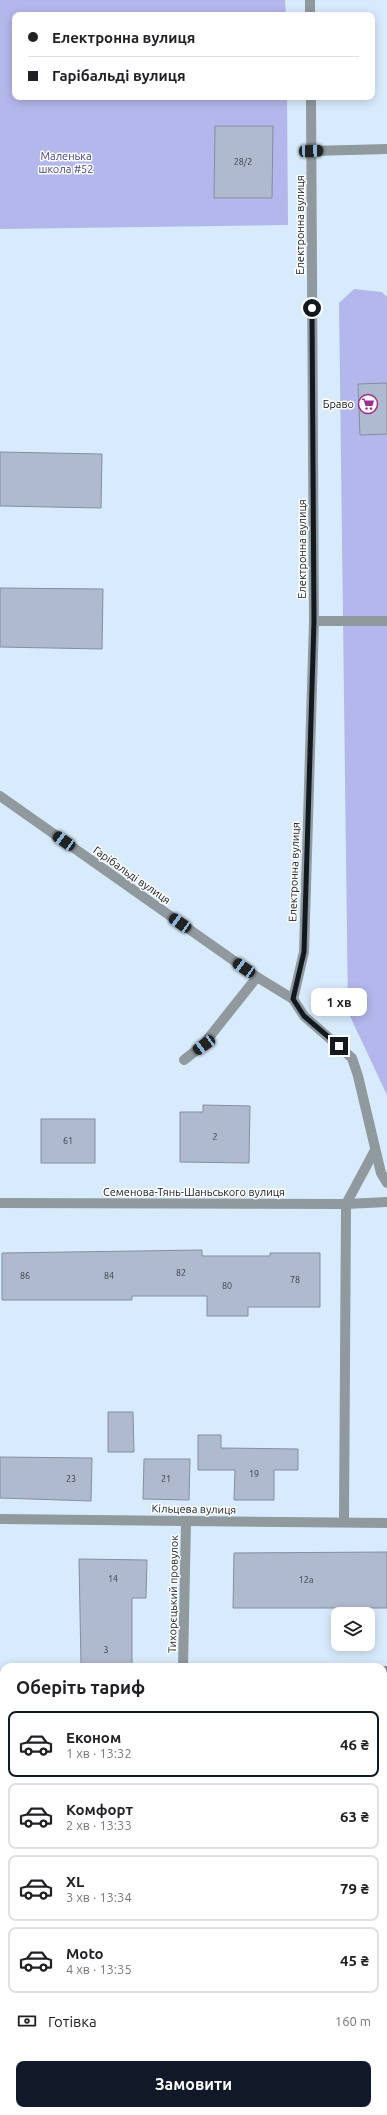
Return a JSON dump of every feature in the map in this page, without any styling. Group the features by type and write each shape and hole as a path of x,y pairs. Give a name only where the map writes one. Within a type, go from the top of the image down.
{"street":[{"path":"310,0 310,12"},
{"name":"Електронна вулиця","path":"293,999 304,952 314,621 311,100"},
{"path":"311,151 387,149"},
{"path":"314,621 387,621"},
{"name":"Гарібальді вулиця","path":"0,796 257,977 293,999 304,1016 352,1058 358,1076 381,1173 387,1183"},
{"path":"184,1060 204,1045 257,977"},
{"path":"344,1522 346,1204 375,1150"},
{"name":"Семенова-Тянь-Шаньського вулиця","path":"0,1203 346,1204 387,1202"},
{"name":"Кільцева вулиця","path":"0,1519 387,1523"},
{"name":"Тихорєцький провулок","path":"183,1663 186,1521"}],"green space":[{"name":"Маленька школа #52","path":"0,0 285,0 286,12 12,12 12,100 287,100 288,225 0,229"},
{"path":"354,289 382,292 387,297 387,1095 348,1012 339,303"}],"building":[{"path":"215,126 273,126 272,198 214,198"},
{"path":"387,383 387,434 360,435 358,384"},
{"path":"0,452 102,454 101,508 0,506"},
{"path":"0,588 103,589 102,649 0,647"},
{"path":"203,1105 250,1106 249,1163 180,1162 180,1112 203,1112"},
{"path":"41,1119 95,1119 95,1163 41,1163"},
{"path":"202,1250 202,1256 270,1256 270,1253 320,1253 320,1307 248,1307 248,1316 207,1316 207,1296 132,1296 132,1300 2,1300 2,1253"},
{"path":"108,1412 133,1412 134,1452 108,1452"},
{"path":"198,1435 221,1435 221,1448 298,1449 298,1470 274,1470 274,1500 234,1500 235,1470 198,1470"},
{"path":"0,1457 92,1458 91,1501 0,1498"},
{"path":"144,1459 190,1459 189,1500 143,1499"},
{"path":"387,1552 387,1608 233,1608 234,1553"},
{"path":"79,1559 147,1560 146,1598 132,1598 132,1663 81,1663"}],"place":[{"name":"Браво","path":"368,404"}],"route":[{"path":"312,308 314,621 304,952 293,999 304,1016 339,1046"}]}
